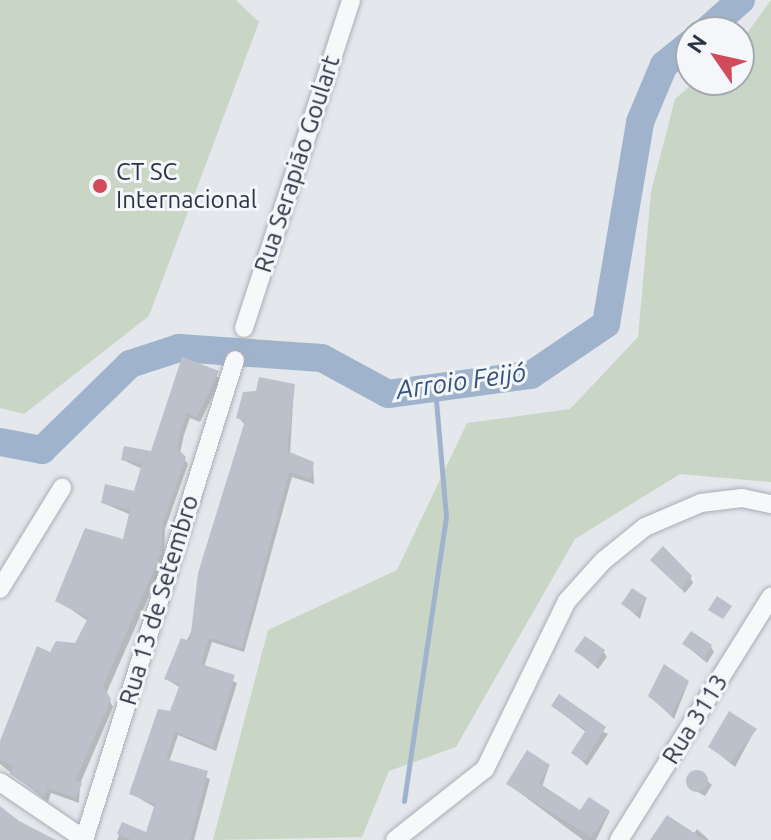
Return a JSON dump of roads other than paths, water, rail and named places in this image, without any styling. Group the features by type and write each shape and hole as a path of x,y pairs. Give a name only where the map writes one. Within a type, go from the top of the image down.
{"street":[{"name":"Rua Serapião Goulart","path":"244,328 351,0"},
{"name":"Rua 13 de Setembro","path":"84,840 235,360"},
{"path":"0,589 62,488"},
{"path":"395,840 485,769 567,601 613,552 645,527 701,503 742,498 771,504"},
{"name":"Rua 3113","path":"619,840 771,597"},
{"path":"0,782 84,840"}],"waterway":[{"name":"Arroio Feijó","path":"723,16 741,0"},
{"name":"Arroio Feijó","path":"0,442 42,450 130,364 179,348 322,358 388,394 531,375 606,324 640,122 664,65 675,56"},
{"path":"404,801 446,517 435,389"}],"place":[{"name":"CT SC Internacional","path":"100,186"}]}
